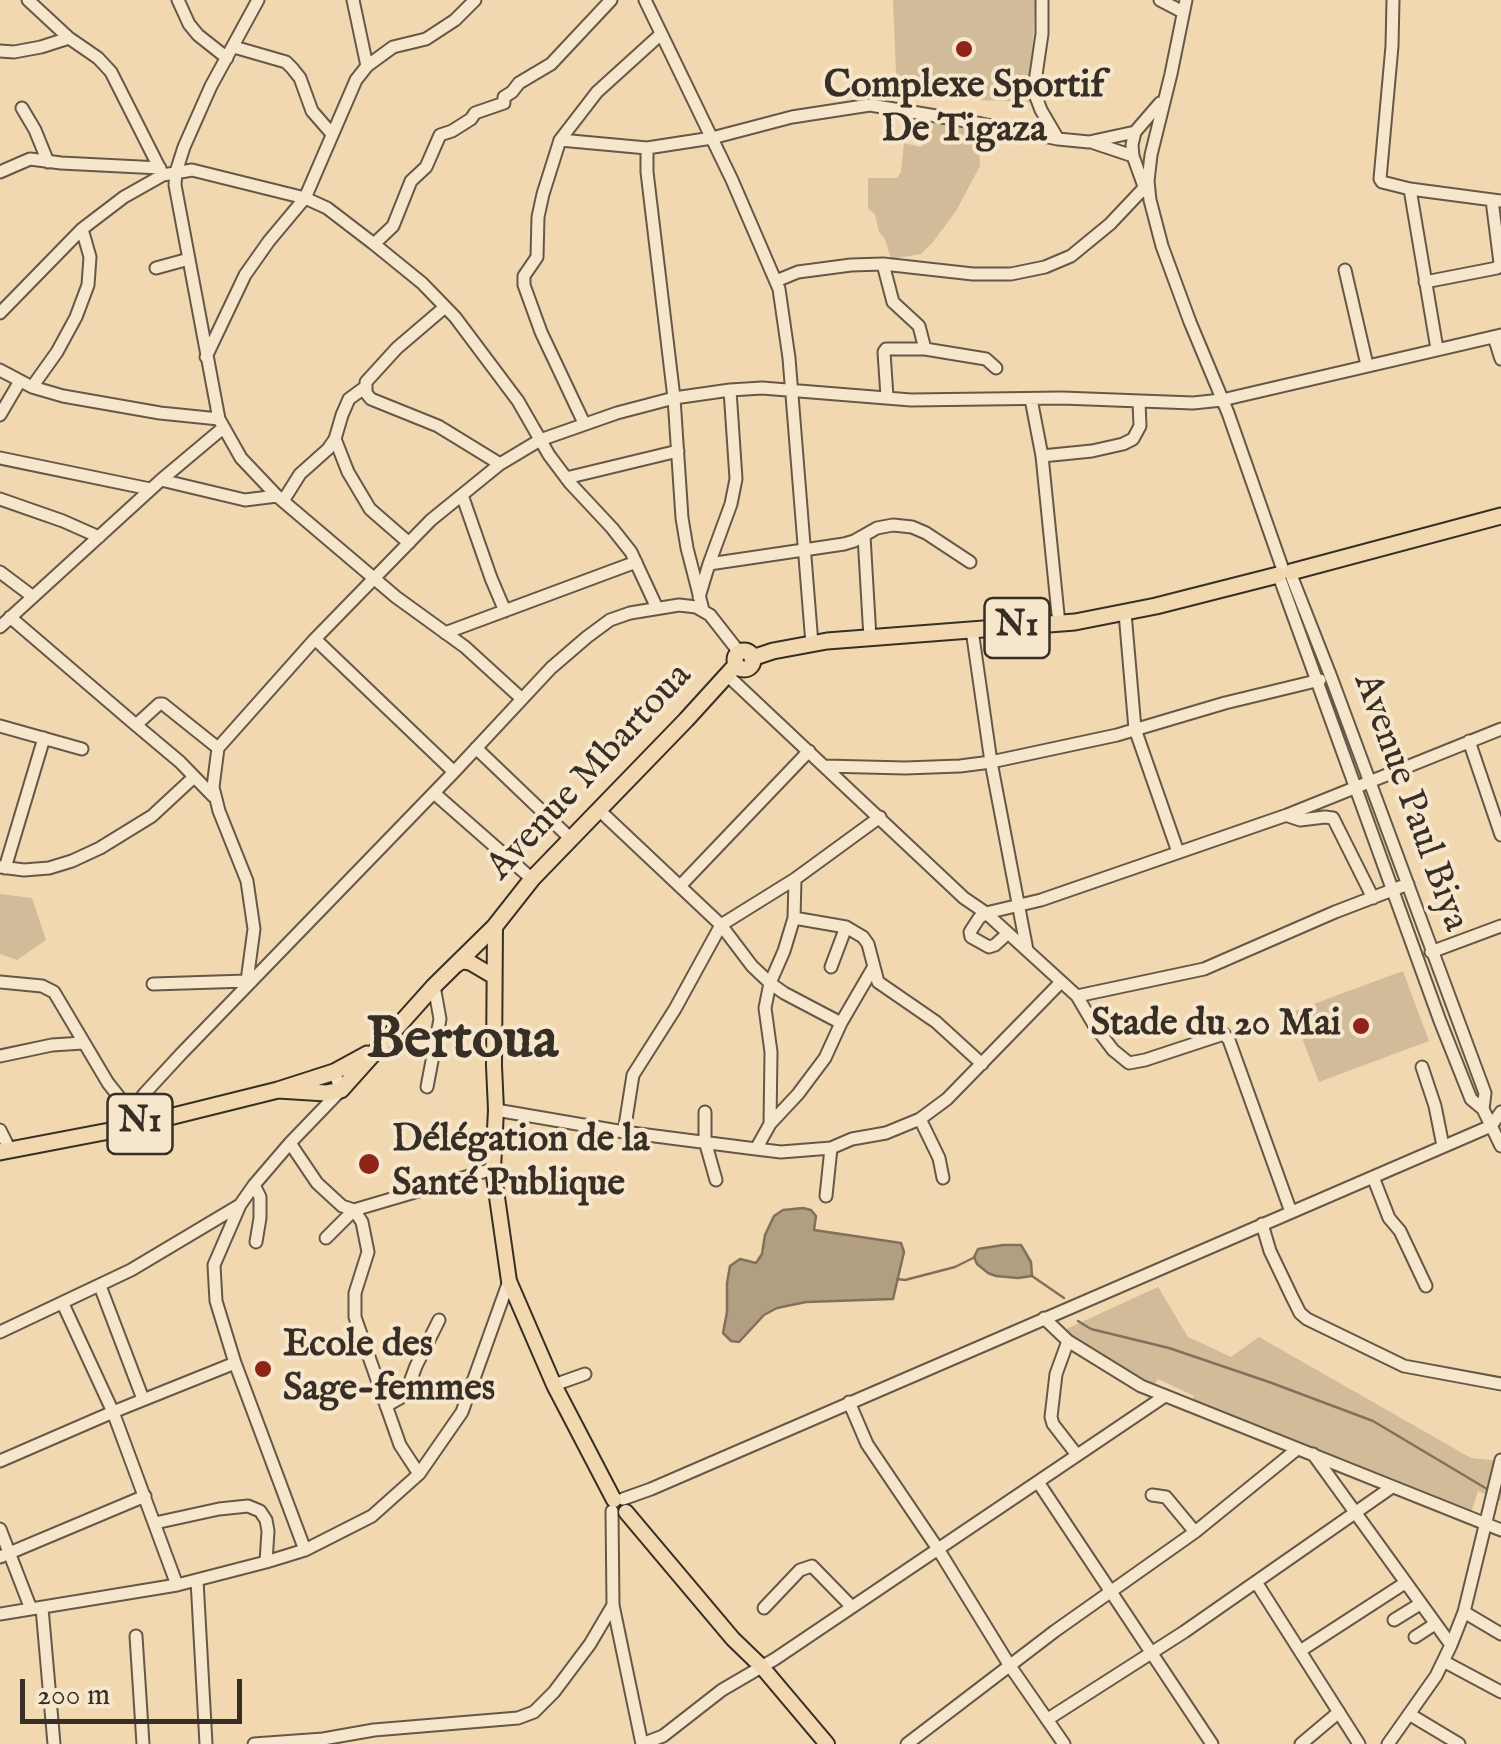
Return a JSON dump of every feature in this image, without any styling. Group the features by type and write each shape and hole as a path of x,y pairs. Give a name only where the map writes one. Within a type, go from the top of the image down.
{"highway":[{"name":"N1","path":"739,663 812,644 1059,624 1125,613 1501,516"},
{"name":"Avenue Mbartoua","path":"495,926 532,879 739,663"},
{"name":"N1","path":"306,1087 326,1093 342,1090 434,986 495,926"},
{"name":"N1","path":"5,1151 128,1120 306,1087 380,1046"}],"main road":[{"path":"495,926 494,1169 509,1281 554,1384 621,1508 827,1744"},
{"path":"458,964 471,963 494,976"}],"street":[{"path":"178,0 189,24 230,52 286,62 300,78 312,111 332,134"},
{"path":"0,313 82,230 124,196 166,172 191,132 258,0"},
{"path":"353,0 367,66"},
{"path":"374,244 393,226 411,181 426,166 440,135 475,113 504,102 520,82 551,64 611,0"},
{"path":"645,0 776,281 786,326 812,644"},
{"path":"1042,0 1036,96 1058,139"},
{"path":"776,281 820,268 883,264 1011,274 1072,256 1147,194 1150,155 1185,6 1160,0"},
{"path":"1393,0 1380,179 1385,185 1410,190 1496,200 1500,263 1497,268 1425,282"},
{"path":"206,357 245,275 305,198 356,80 367,66 393,47 426,39 455,20 471,1"},
{"path":"37,3 69,38 112,72 175,185 221,424 241,458 280,498 372,578 465,648 522,699"},
{"path":"584,424 541,332 523,280 538,257 538,217 560,140 597,92 662,34"},
{"path":"0,51 41,47 69,38"},
{"path":"1164,99 1135,132 1132,156 1440,1021 1471,1099 1483,1110 1500,1140"},
{"path":"560,140 647,148 712,138 792,117 870,106 1089,142 1132,156"},
{"path":"22,108 48,162"},
{"path":"1089,142 1135,132"},
{"path":"647,148 646,172 674,398 682,518 703,610"},
{"path":"0,172 26,159 166,172 192,170 305,198 326,208 422,283 445,307 518,402 566,478 623,540 657,608"},
{"path":"1410,190 1437,349"},
{"path":"0,415 63,340 76,316 88,285 90,257 82,230"},
{"path":"156,268 189,259"},
{"path":"883,264 894,302 920,326 925,349"},
{"path":"1345,270 1367,365"},
{"path":"161,480 245,500 280,498 335,439 349,399 364,388 397,348 445,307"},
{"path":"249,982 254,929 247,882 213,787 218,748 315,639 430,520 500,464 540,440 674,398 730,390 792,389 911,400 1062,398 1193,403 1222,400 1497,336 1501,359"},
{"path":"887,397 884,350 925,349 986,359 996,368"},
{"path":"0,370 26,384 63,396 221,424"},
{"path":"364,388 371,399 438,426 500,464"},
{"path":"699,596 736,479 730,390"},
{"path":"1031,399 1042,456 1059,624"},
{"path":"1042,456 1110,448 1133,438 1140,426 1139,402"},
{"path":"0,627 221,424"},
{"path":"335,439 348,472 370,509 410,543"},
{"path":"566,478 678,451"},
{"path":"0,458 150,490"},
{"path":"462,495 505,610"},
{"path":"0,499 99,537"},
{"path":"710,564 844,544 893,524 912,526 970,562"},
{"path":"864,536 870,638"},
{"path":"445,633 636,562"},
{"path":"0,572 32,596"},
{"name":"Avenue Paul Biya","path":"1284,574 1331,677 1408,884 1485,1093 1483,1110"},
{"path":"0,982 49,988 54,992 128,1120 145,1093 551,668 610,620 679,605 703,610 723,628 739,663 809,751 964,898 986,913 1077,996 1113,1050 1128,1062 1224,1034 1290,1212"},
{"path":"1125,613 1135,729 1178,852"},
{"path":"10,617 216,799"},
{"path":"972,630 991,762 1026,950"},
{"path":"315,639 454,772"},
{"path":"825,766 906,768 991,762 1331,677"},
{"path":"136,725 163,704 218,748"},
{"path":"0,726 82,749"},
{"path":"1007,934 989,947 971,937 970,932 986,913 1020,906 1288,816 1501,728"},
{"path":"44,738 3,868 49,868 100,848 152,816 194,777"},
{"path":"1469,741 1501,835"},
{"path":"476,748 571,838"},
{"path":"681,885 809,751"},
{"path":"434,793 532,879"},
{"path":"599,810 722,925 752,966 770,983 840,1023"},
{"path":"1288,816 1300,820 1333,818 1373,898"},
{"path":"624,1132 633,1075 722,925 795,879 880,817"},
{"path":"770,1124 772,1052 765,1008 794,918 795,879"},
{"path":"1077,996 1204,969 1408,884"},
{"path":"794,918 846,927 864,937 878,982 936,1022 982,1064"},
{"path":"1431,952 1501,926"},
{"path":"831,967 846,927"},
{"path":"756,1149 770,1124 825,1058 840,1023 873,968"},
{"path":"153,984 249,982"},
{"path":"496,1110 624,1132 781,1152 830,1148 886,1133 920,1118 947,1099 1061,982"},
{"path":"426,1087 440,1019 434,986"},
{"path":"0,1056 84,1043"},
{"path":"1422,1067 1443,1146"},
{"path":"305,1550 234,1363 216,1301 214,1265 240,1205 254,1185 342,1090 334,1072"},
{"path":"306,1087 317,1116"},
{"path":"705,1112 706,1141 716,1180"},
{"path":"1164,1396 762,1667 722,1690 663,1736 642,1744 613,1605 614,1540 621,1508 651,1489 848,1402 1491,1126 1501,1112"},
{"path":"920,1118 944,1178"},
{"path":"0,1130 5,1151"},
{"path":"290,1143 317,1183 342,1206 354,1210 362,1222 368,1252 356,1293 355,1316 400,1445 419,1474"},
{"path":"826,1196 830,1148"},
{"path":"326,1238 354,1210 494,1169"},
{"path":"1372,1177 1383,1206 1400,1230 1426,1286"},
{"path":"254,1185 260,1197 256,1242"},
{"path":"0,1332 131,1270 240,1205"},
{"path":"1262,1224 1275,1262 1300,1313 1307,1319 1404,1366 1501,1384"},
{"path":"0,1614 176,1585 266,1562 305,1550 372,1516 419,1474 462,1412 509,1281"},
{"path":"100,1286 143,1400"},
{"path":"63,1304 112,1412 176,1585"},
{"path":"1044,1318 1068,1342 1141,1386 1501,1530"},
{"path":"386,1406 407,1390 439,1320"},
{"path":"1068,1342 1056,1374 1051,1418 1078,1455"},
{"path":"0,1462 234,1363"},
{"path":"554,1384 585,1374"},
{"path":"848,1402 868,1444 1064,1744"},
{"path":"907,1744 1196,1532 1296,1450"},
{"path":"1313,1454 1451,1645"},
{"path":"1388,1744 1444,1662 1451,1645 1464,1612 1501,1460"},
{"path":"1038,1482 1212,1744"},
{"path":"1048,1719 1392,1487"},
{"path":"5,1555 145,1496"},
{"path":"1152,1496 1166,1497 1196,1532"},
{"path":"155,1523 248,1506 260,1511 266,1520 266,1562"},
{"path":"0,1529 5,1555 36,1609 54,1744"},
{"path":"764,1608 800,1570 812,1566 852,1606"},
{"path":"196,1580 206,1744"},
{"path":"1256,1582 1360,1744"},
{"path":"1300,1651 1404,1583"},
{"path":"1394,1620 1420,1604"},
{"path":"254,1744 518,1718 534,1712 590,1644 613,1605"},
{"path":"1464,1612 1501,1634"},
{"path":"1415,1637 1435,1624"},
{"path":"136,1636 143,1744"},
{"path":"1444,1662 1501,1692"},
{"path":"1302,1744 1339,1712"},
{"path":"1410,1714 1459,1744"},
{"path":"374,1730 376,1744"}],"shaded area":[{"name":"Complexe Sportif De Tigaza","path":"893,0 1035,0 1030,102 897,97"},
{"path":"929,125 978,129 980,166 956,211 933,242 921,254 891,259 875,214 868,208 868,178 897,178 904,143 921,147"},
{"path":"0,894 32,898 46,940 17,960 0,954"},
{"name":"Stade du 20 Mai","path":"1403,971 1429,1041 1319,1082 1292,1012"},
{"path":"803,1208 816,1216 814,1230 901,1243 904,1252 893,1299 806,1302 777,1308 764,1315 739,1342 731,1341 723,1333 730,1266 740,1259 756,1263 774,1216 783,1210"},
{"path":"1021,1245 1031,1262 1032,1276 996,1276 977,1264 974,1257 978,1249"},
{"path":"1158,1287 1188,1337 1231,1357 1259,1337 1471,1458 1501,1461 1501,1501 1478,1491 1471,1513 1191,1403 1194,1396 1158,1379 1154,1385 1062,1331"}],"waterway":[{"path":"897,1279 955,1267 975,1257"},
{"path":"1032,1276 1064,1298"},
{"path":"1078,1321 1091,1329 1169,1348 1373,1421 1487,1489"}],"place":[{"name":"Complexe Sportif De Tigaza","path":"964,49"},
{"name":"Stade du 20 Mai","path":"1361,1026"},
{"name":"Délégation de la Santé Publique","path":"369,1164"},
{"name":"Ecole des Sage-femmes","path":"263,1369"}],"district":[{"name":"Bertoua","path":"462,1044"}]}
